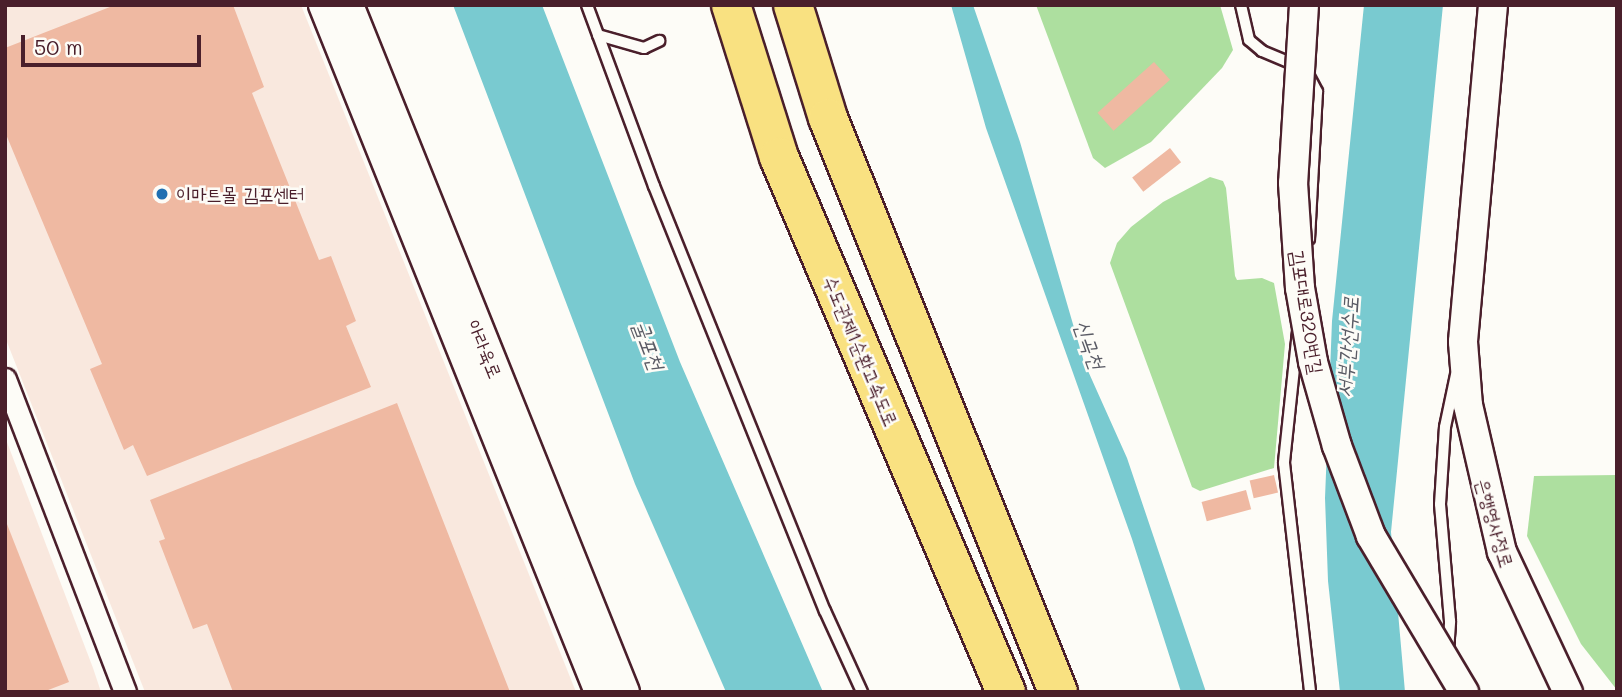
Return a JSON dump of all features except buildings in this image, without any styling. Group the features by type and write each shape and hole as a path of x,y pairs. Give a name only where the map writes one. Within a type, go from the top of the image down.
{"highway":[{"name":"수도권제1순환고속도로","path":"731,5 779,158 1006,692"},
{"path":"793,5 828,118 1058,692"}],"street":[{"name":"아라육로","path":"323,5 598,692"},
{"name":"아라육로","path":"349,5 625,692"},
{"name":"김포대로320번길","path":"1304,5 1293,183 1300,288 1313,362 1337,446 1371,536 1464,692"},
{"name":"은행영사정로","path":"1493,5 1463,342 1475,450 1502,552 1569,692"},
{"path":"5,379 125,692"}],"lane":[{"path":"587,5 825,611 862,692"},
{"path":"1241,5 1249,40 1262,51 1306,69 1317,92 1307,258 1284,436 1310,692"},
{"path":"598,35 644,48 659,41"},
{"name":"은행영사정로","path":"1446,692 1450,621 1440,504 1445,427 1463,342"}],"shaded area":[{"path":"5,5 301,5 576,692 145,692 5,337"},
{"path":"5,437 93,668 101,692 5,692"}],"green space":[{"path":"1036,5 1220,5 1233,50 1222,68 1151,142 1105,168 1093,158"},
{"path":"1210,177 1223,181 1226,188 1235,276 1237,280 1262,278 1274,283 1285,344 1274,468 1200,491 1192,487 1110,263 1117,243 1131,227 1163,202"},
{"path":"1617,475 1617,690 1581,644 1527,536 1534,476"}],"water":[{"name":"굴포천","path":"453,5 542,5 680,362 823,692 726,692 635,484"},
{"path":"951,5 973,5 1020,142 1084,362 1127,458 1206,692 1181,692 1132,539 986,128"},
{"name":"서부간선수로","path":"1364,5 1443,5 1391,532 1405,692 1340,692 1328,581 1325,498 1332,321"}],"place":[{"name":"이마트몰 김포센터","path":"162,194"}],"water label":[{"name":"신곡천","path":"1090,344"}]}
